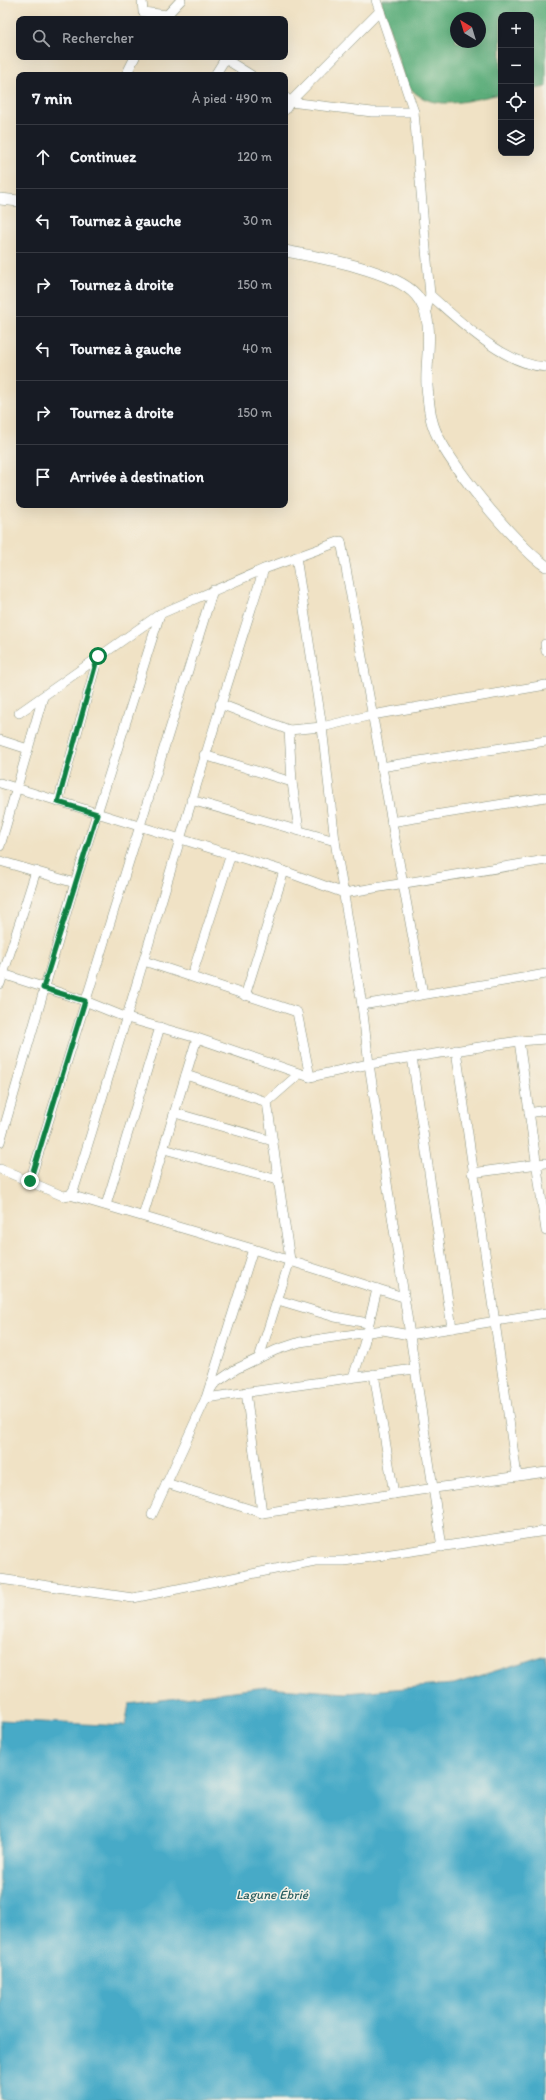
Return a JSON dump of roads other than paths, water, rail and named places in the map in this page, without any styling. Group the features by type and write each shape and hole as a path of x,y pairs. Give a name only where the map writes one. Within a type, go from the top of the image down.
{"street":[{"path":"142,0 143,16"},
{"path":"171,16 181,0"},
{"path":"376,0 414,112 430,295 426,311 428,325 427,386 433,425 454,464 511,534 546,566"},
{"path":"288,99 380,12"},
{"path":"128,72 134,60"},
{"path":"217,72 223,60"},
{"path":"227,60 246,72"},
{"path":"288,99 372,112 414,112"},
{"path":"0,199 16,201"},
{"path":"288,252 327,258 360,267 398,282 415,293 426,311"},
{"path":"430,295 478,337 517,359 546,367"},
{"path":"19,713 98,656 160,614 264,569 341,541 423,994"},
{"path":"296,557 322,726 335,841 362,1005 369,1064 403,1297 442,1547"},
{"path":"70,1195 74,1189 127,1018 204,755 264,569"},
{"path":"30,1181 213,590"},
{"path":"0,1142 43,988 160,614"},
{"path":"58,802 98,656"},
{"path":"220,704 289,730 322,726 372,715 546,684"},
{"path":"0,846 2,834 17,788 42,697"},
{"path":"289,730 292,782 299,830"},
{"path":"0,740 28,749"},
{"path":"381,767 546,741"},
{"path":"204,755 292,782"},
{"path":"0,783 231,854 284,871 344,893 546,860"},
{"path":"391,822 546,797"},
{"path":"191,800 335,841"},
{"path":"192,976 231,854"},
{"path":"0,861 75,883"},
{"path":"0,984 1,974 36,871"},
{"path":"245,996 284,871"},
{"path":"144,961 192,976 245,996 297,1012 310,1077"},
{"path":"1,974 85,1001 127,1018 197,1038 310,1077 369,1064 412,1057 519,1041 546,1039"},
{"path":"362,1005 546,974"},
{"path":"106,1205 160,1027"},
{"path":"144,1216 197,1038"},
{"path":"519,1041 529,1113 541,1163 546,1231"},
{"path":"456,1050 472,1173 517,1476"},
{"path":"412,1057 452,1328"},
{"path":"267,1102 299,1074"},
{"path":"186,1075 267,1102"},
{"path":"259,1358 290,1260 267,1102"},
{"path":"529,1113 546,1110"},
{"path":"175,1113 273,1140"},
{"path":"164,1149 278,1180"},
{"path":"472,1173 541,1163"},
{"path":"0,1169 63,1196 70,1195 144,1216 290,1260 403,1297"},
{"path":"207,1396 253,1249"},
{"path":"353,1377 377,1289"},
{"path":"278,1300 367,1328 409,1335 546,1313"},
{"path":"152,1515 214,1384 223,1377 259,1358 300,1342 367,1328"},
{"path":"207,1396 414,1369"},
{"path":"374,1374 394,1494"},
{"path":"246,1392 262,1513"},
{"path":"166,1483 262,1513 546,1472"},
{"path":"0,1579 133,1598 314,1561 344,1561 546,1531"}],"water":[{"name":"Lagune Ébrié","path":"546,1655 546,2100 0,2100 0,1720 125,1726 129,1704 266,1687 346,1693 454,1684"}]}
